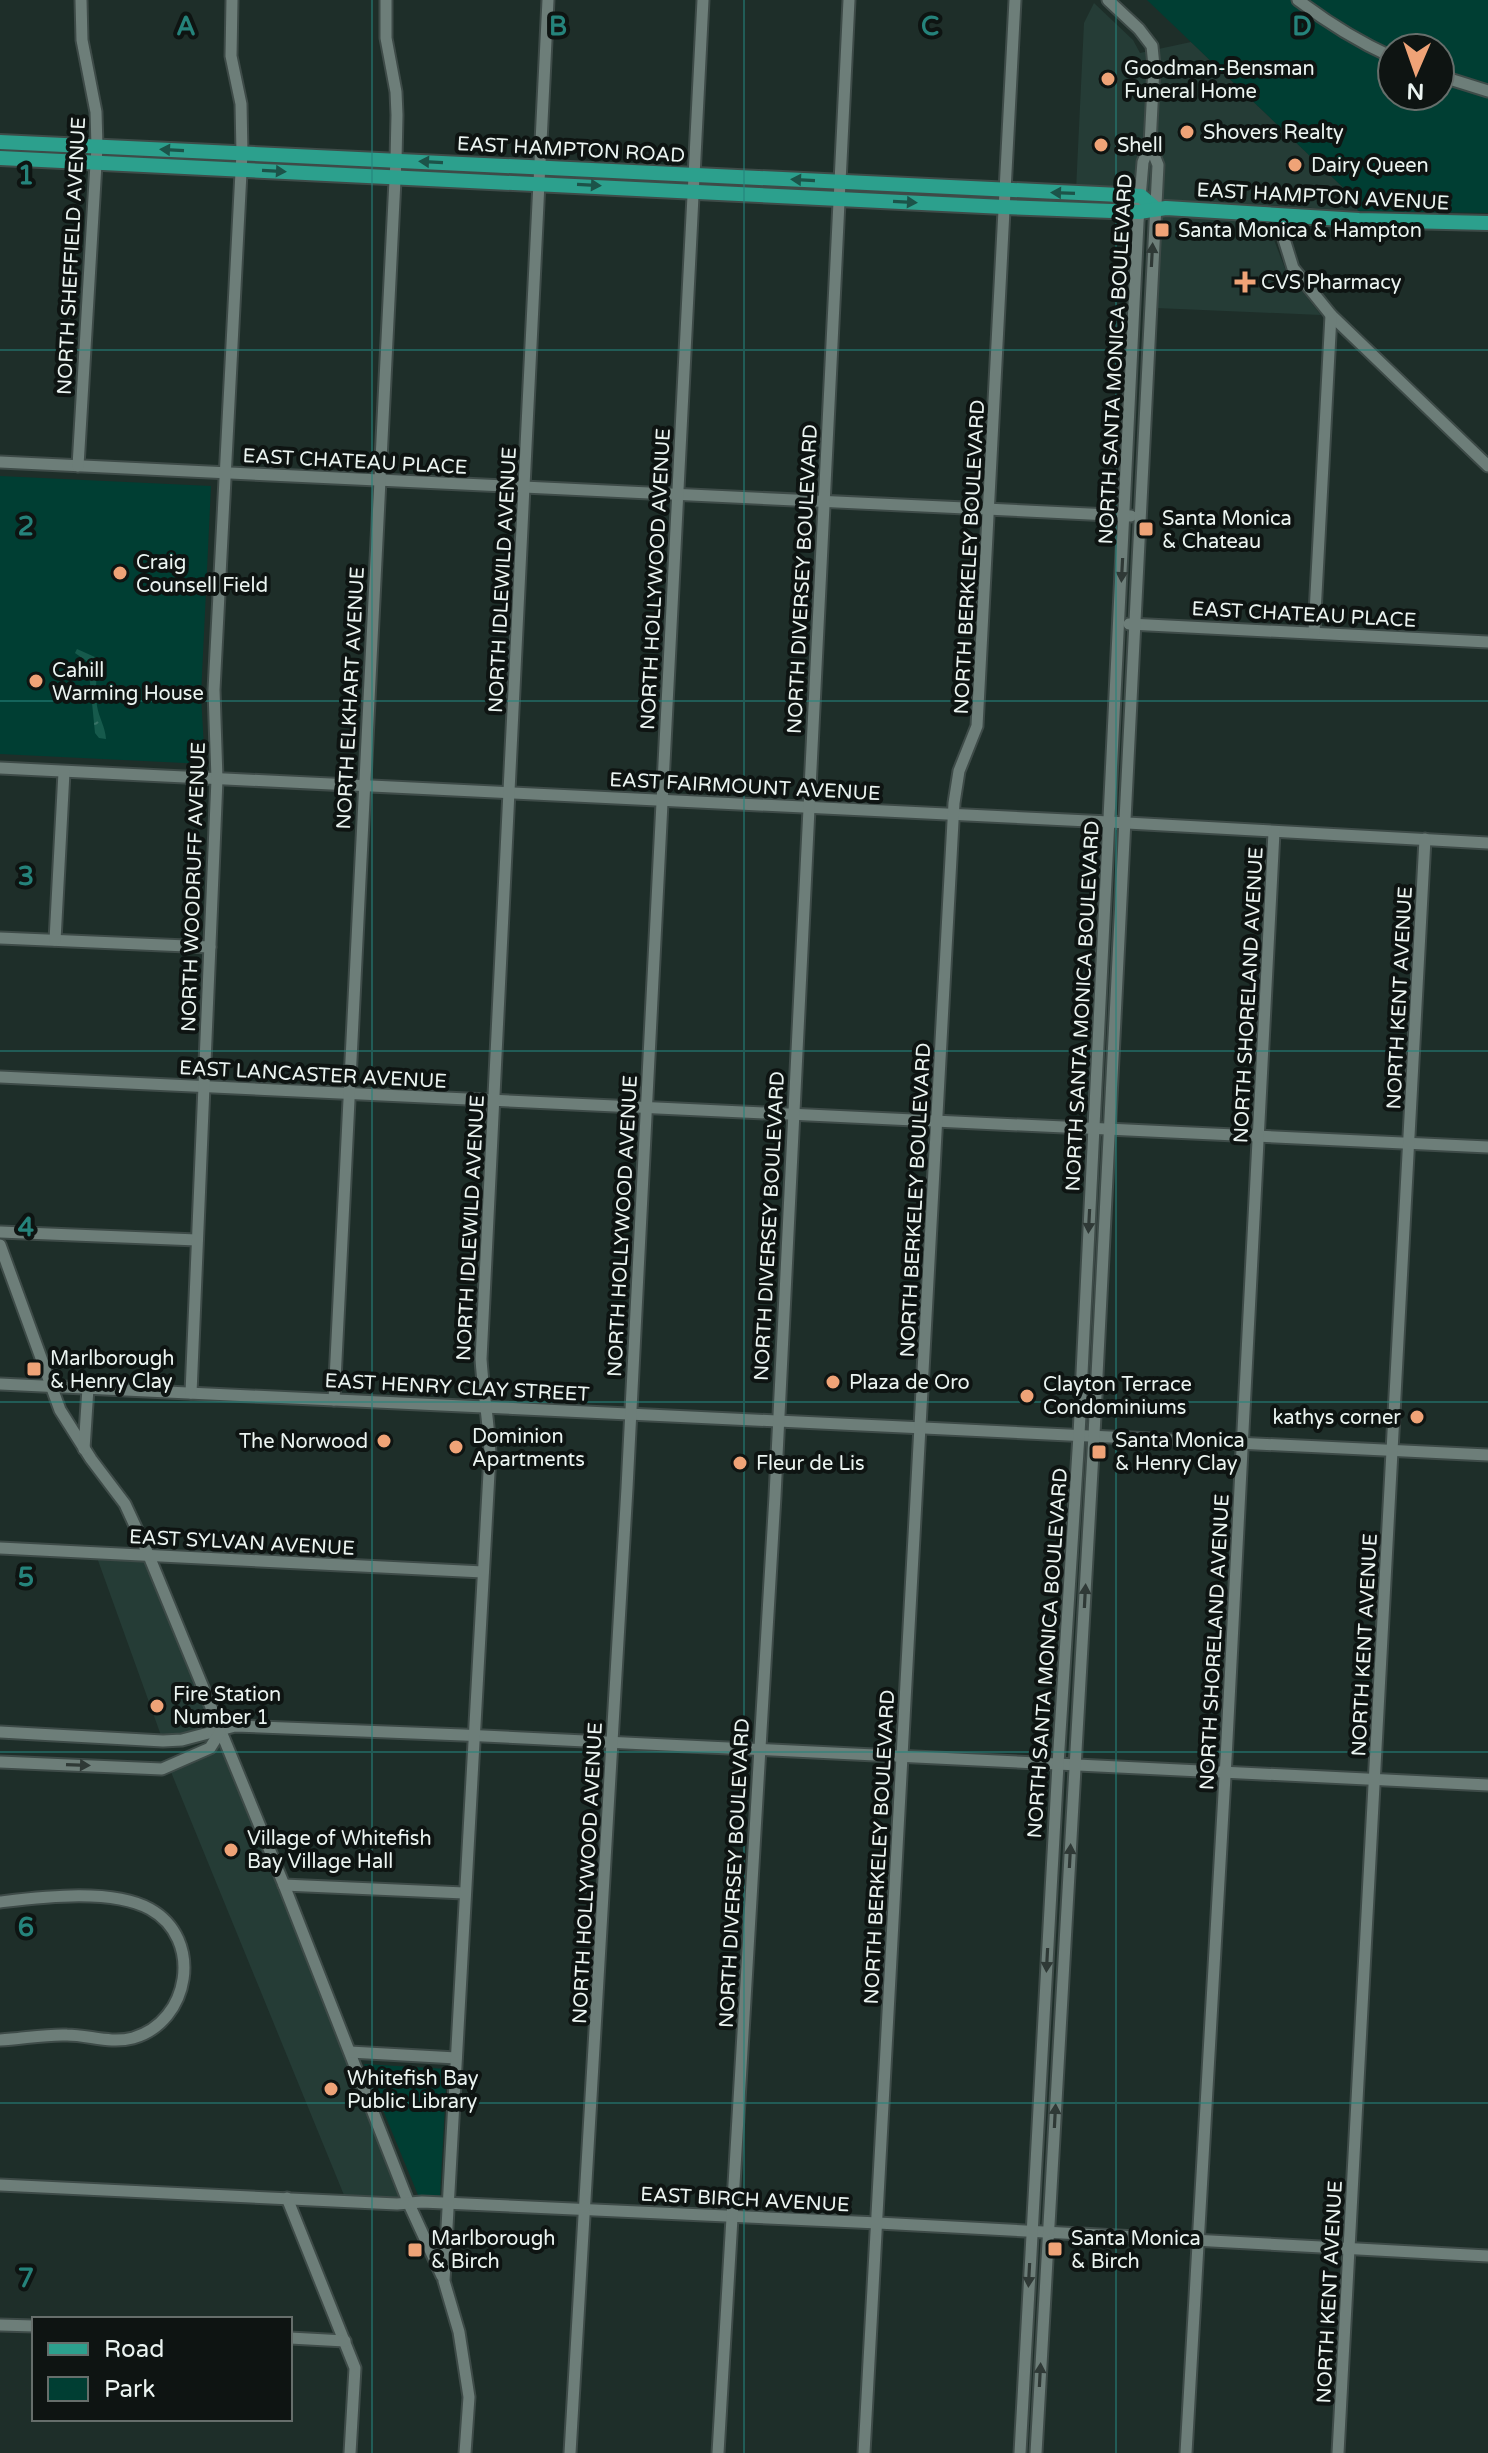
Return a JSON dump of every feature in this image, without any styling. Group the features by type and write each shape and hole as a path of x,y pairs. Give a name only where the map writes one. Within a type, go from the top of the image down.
{"main road":[{"name":"EAST HAMPTON ROAD","path":"0,142 396,160 540,175 693,182 839,182 1141,196"},
{"name":"EAST HAMPTON ROAD","path":"0,158 395,177 540,175"},
{"name":"EAST HAMPTON ROAD","path":"693,182 838,198 1139,212"},
{"path":"1090,210 1091,194"},
{"path":"1141,196 1155,208"},
{"name":"EAST HAMPTON AVENUE","path":"1139,212 1155,208 1372,221 1488,223"}],"street":[{"name":"NORTH SHEFFIELD AVENUE","path":"78,466 97,147 96,112 82,40 81,0"},
{"name":"NORTH WOODRUFF AVENUE","path":"191,1393 217,779 214,690 242,153 241,104 231,56 232,0"},
{"name":"NORTH ELKHART AVENUE","path":"334,1400 396,160 397,104 386,38 386,0"},
{"name":"NORTH IDLEWILD AVENUE","path":"465,2453 469,2397 459,2332 444,2281 490,1455 481,1359 548,0"},
{"name":"NORTH HOLLYWOOD AVENUE","path":"570,2453 630,1414 703,0"},
{"name":"NORTH DIVERSEY BOULEVARD","path":"718,2453 778,1420 849,0"},
{"name":"NORTH BERKELEY BOULEVARD","path":"864,2453 953,814 959,771 977,726 1015,0"},
{"path":"1108,0 1152,46 1154,66 1150,145"},
{"path":"1298,0 1376,50"},
{"path":"1456,81 1488,91"},
{"name":"NORTH SANTA MONICA BOULEVARD","path":"1020,2453 1079,1435 1139,212 1143,162 1150,145"},
{"name":"NORTH SANTA MONICA BOULEVARD","path":"1036,2453 1094,1435 1158,165 1150,145"},
{"path":"1285,216 1284,239 1293,268 1331,315 1488,466"},
{"path":"1314,632 1331,315"},
{"name":"EAST CHATEAU PLACE","path":"0,462 1139,516"},
{"name":"EAST CHATEAU PLACE","path":"1118,624 1488,642"},
{"name":"EAST FAIRMOUNT AVENUE","path":"0,768 1488,843"},
{"path":"55,940 64,772"},
{"name":"NORTH SHORELAND AVENUE","path":"1186,2453 1274,832"},
{"name":"NORTH KENT AVENUE","path":"1338,2453 1425,839"},
{"path":"0,938 210,947"},
{"name":"EAST LANCASTER AVENUE","path":"0,1077 1488,1147"},
{"path":"0,1232 197,1240"},
{"path":"0,1245 60,1410 84,1449 125,1504 149,1556 284,1885 409,2204 444,2281"},
{"name":"EAST HENRY CLAY STREET","path":"0,1384 1488,1455"},
{"path":"84,1449 88,1388"},
{"name":"EAST SYLVAN AVENUE","path":"0,1548 483,1572"},
{"path":"0,1732 163,1741 182,1740 235,1726 1488,1785"},
{"path":"0,1762 162,1769 210,1748 220,1732"},
{"path":"284,1885 464,1893"},
{"path":"0,1902 74,1896 134,1903 150,1909 174,1933 182,1950 185,1970 175,2006 156,2026 139,2036 114,2040 70,2035 0,2040"},
{"path":"350,2052 456,2058"},
{"path":"375,2202 393,2195 398,2190 400,2179"},
{"name":"EAST BIRCH AVENUE","path":"0,2185 585,2209 1488,2256"},
{"path":"287,2198 355,2368 350,2453"},
{"path":"433,2255 442,2242 447,2225"},
{"path":"0,2325 32,2326"},
{"path":"292,2338 345,2341"}],"shaded area":[{"path":"1094,3 1133,40 1140,53 1191,42 1354,198 1358,211 1268,205 1271,232 1286,271 1321,315 1156,308 1163,192 1076,190 1084,23"},
{"path":"95,1552 149,1556 409,2204 346,2200 169,1766 210,1748 219,1732 163,1741"}],"green space":[{"path":"1147,0 1488,0 1488,213 1358,211 1354,198"},
{"path":"0,476 211,486 201,696 205,764 0,754"},
{"path":"364,2064 447,2069 440,2196 418,2195"}],"water":[{"path":"77,649 97,658 97,706 106,739 99,738 95,733 88,662 75,653"}],"place":[{"name":"Goodman-Bensman Funeral Home","path":"1108,79"},
{"name":"Shovers Realty","path":"1187,132"},
{"name":"Shell","path":"1101,145"},
{"name":"Dairy Queen","path":"1295,165"},
{"name":"Santa Monica & Hampton","path":"1162,230"},
{"name":"CVS Pharmacy","path":"1245,282"},
{"name":"Santa Monica & Chateau","path":"1146,529"},
{"name":"Craig Counsell Field","path":"120,573"},
{"name":"Cahill Warming House","path":"36,681"},
{"name":"Marlborough & Henry Clay","path":"34,1369"},
{"name":"Plaza de Oro","path":"833,1382"},
{"name":"Clayton Terrace Condominiums","path":"1027,1396"},
{"name":"kathys corner","path":"1417,1417"},
{"name":"The Norwood","path":"384,1441"},
{"name":"Dominion Apartments","path":"456,1447"},
{"name":"Santa Monica & Henry Clay","path":"1099,1452"},
{"name":"Fleur de Lis","path":"740,1463"},
{"name":"Fire Station Number 1","path":"157,1706"},
{"name":"Village of Whitefish Bay Village Hall","path":"231,1850"},
{"name":"Whitefish Bay Public Library","path":"331,2089"},
{"name":"Santa Monica & Birch","path":"1055,2249"},
{"name":"Marlborough & Birch","path":"415,2250"}]}
